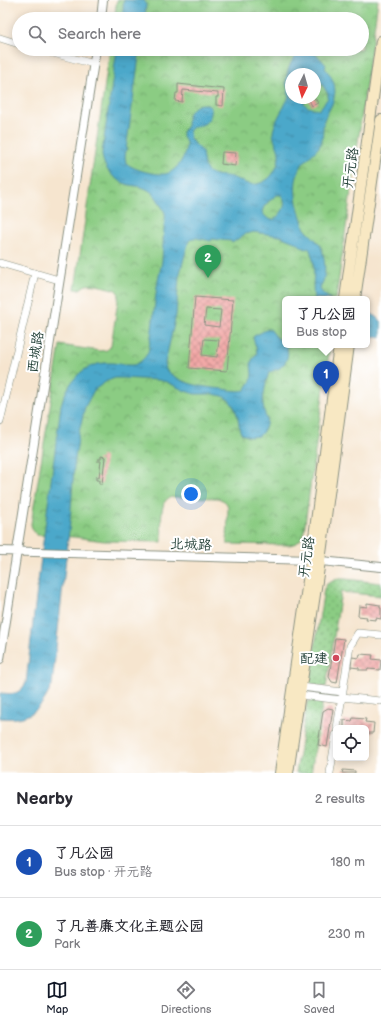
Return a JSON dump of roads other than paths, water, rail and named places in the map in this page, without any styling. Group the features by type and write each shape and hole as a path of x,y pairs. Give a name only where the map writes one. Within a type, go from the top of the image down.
{"main road":[{"name":"开元路","path":"350,296 381,41"},
{"name":"开元路","path":"350,296 381,120"},
{"name":"开元路","path":"288,773 300,691 339,348"},
{"name":"开元路","path":"280,773 350,348"}],"street":[{"path":"102,12 104,0"},
{"path":"0,38 12,42"},
{"path":"64,56 94,64"},
{"name":"西城路","path":"0,659 95,56"},
{"path":"0,263 59,280"},
{"path":"0,422 36,273"},
{"name":"北城路","path":"0,551 315,561 381,567"},
{"path":"337,725 350,646 358,633 381,635"},
{"path":"300,691 381,701"},
{"path":"330,773 333,754"}],"water":[{"path":"124,0 144,0 146,5 146,12 123,12"},
{"path":"116,56 139,56 125,157 126,163 144,172 155,174 169,173 183,158 186,142 182,132 187,126 189,114 198,105 204,104 208,105 211,110 209,119 204,124 192,128 189,136 190,139 202,151 203,162 206,170 212,174 234,178 248,184 258,184 265,181 274,173 276,169 279,153 273,132 277,119 285,104 304,104 308,107 319,110 328,98 328,94 321,83 321,68 289,68 293,60 296,56 317,56 326,65 325,68 333,80 335,93 332,104 324,120 321,144 298,171 296,182 296,198 305,229 320,245 323,252 325,274 320,289 326,296 314,296 314,267 312,254 309,248 305,249 297,243 280,236 254,232 245,234 232,243 231,241 212,239 211,241 192,238 187,247 179,277 176,315 165,363 166,370 172,375 193,384 234,391 245,390 251,381 252,360 257,354 253,338 254,336 270,329 277,338 282,341 282,348 287,348 288,355 286,362 278,369 269,373 266,382 263,404 266,424 263,431 259,436 250,437 242,434 235,408 229,400 223,396 213,394 195,394 167,382 158,380 115,378 107,381 94,390 85,407 79,432 74,466 70,522 52,685 43,702 33,712 19,718 0,718 0,693 9,694 18,692 26,683 61,405 67,389 77,376 89,367 106,363 135,364 140,362 145,357 149,348 157,286 162,261 165,213 156,197 150,191 119,181 110,174 102,153","holes":["276,195 281,195 284,205 282,212 273,220 266,217 262,211 265,205"]},
{"path":"370,312 381,321 381,338 370,338"}],"place":[{"name":"了凡善廉文化主题公园","path":"208,278"},
{"name":"了凡公园","path":"326,394"},
{"name":"配建","path":"336,658"}]}
